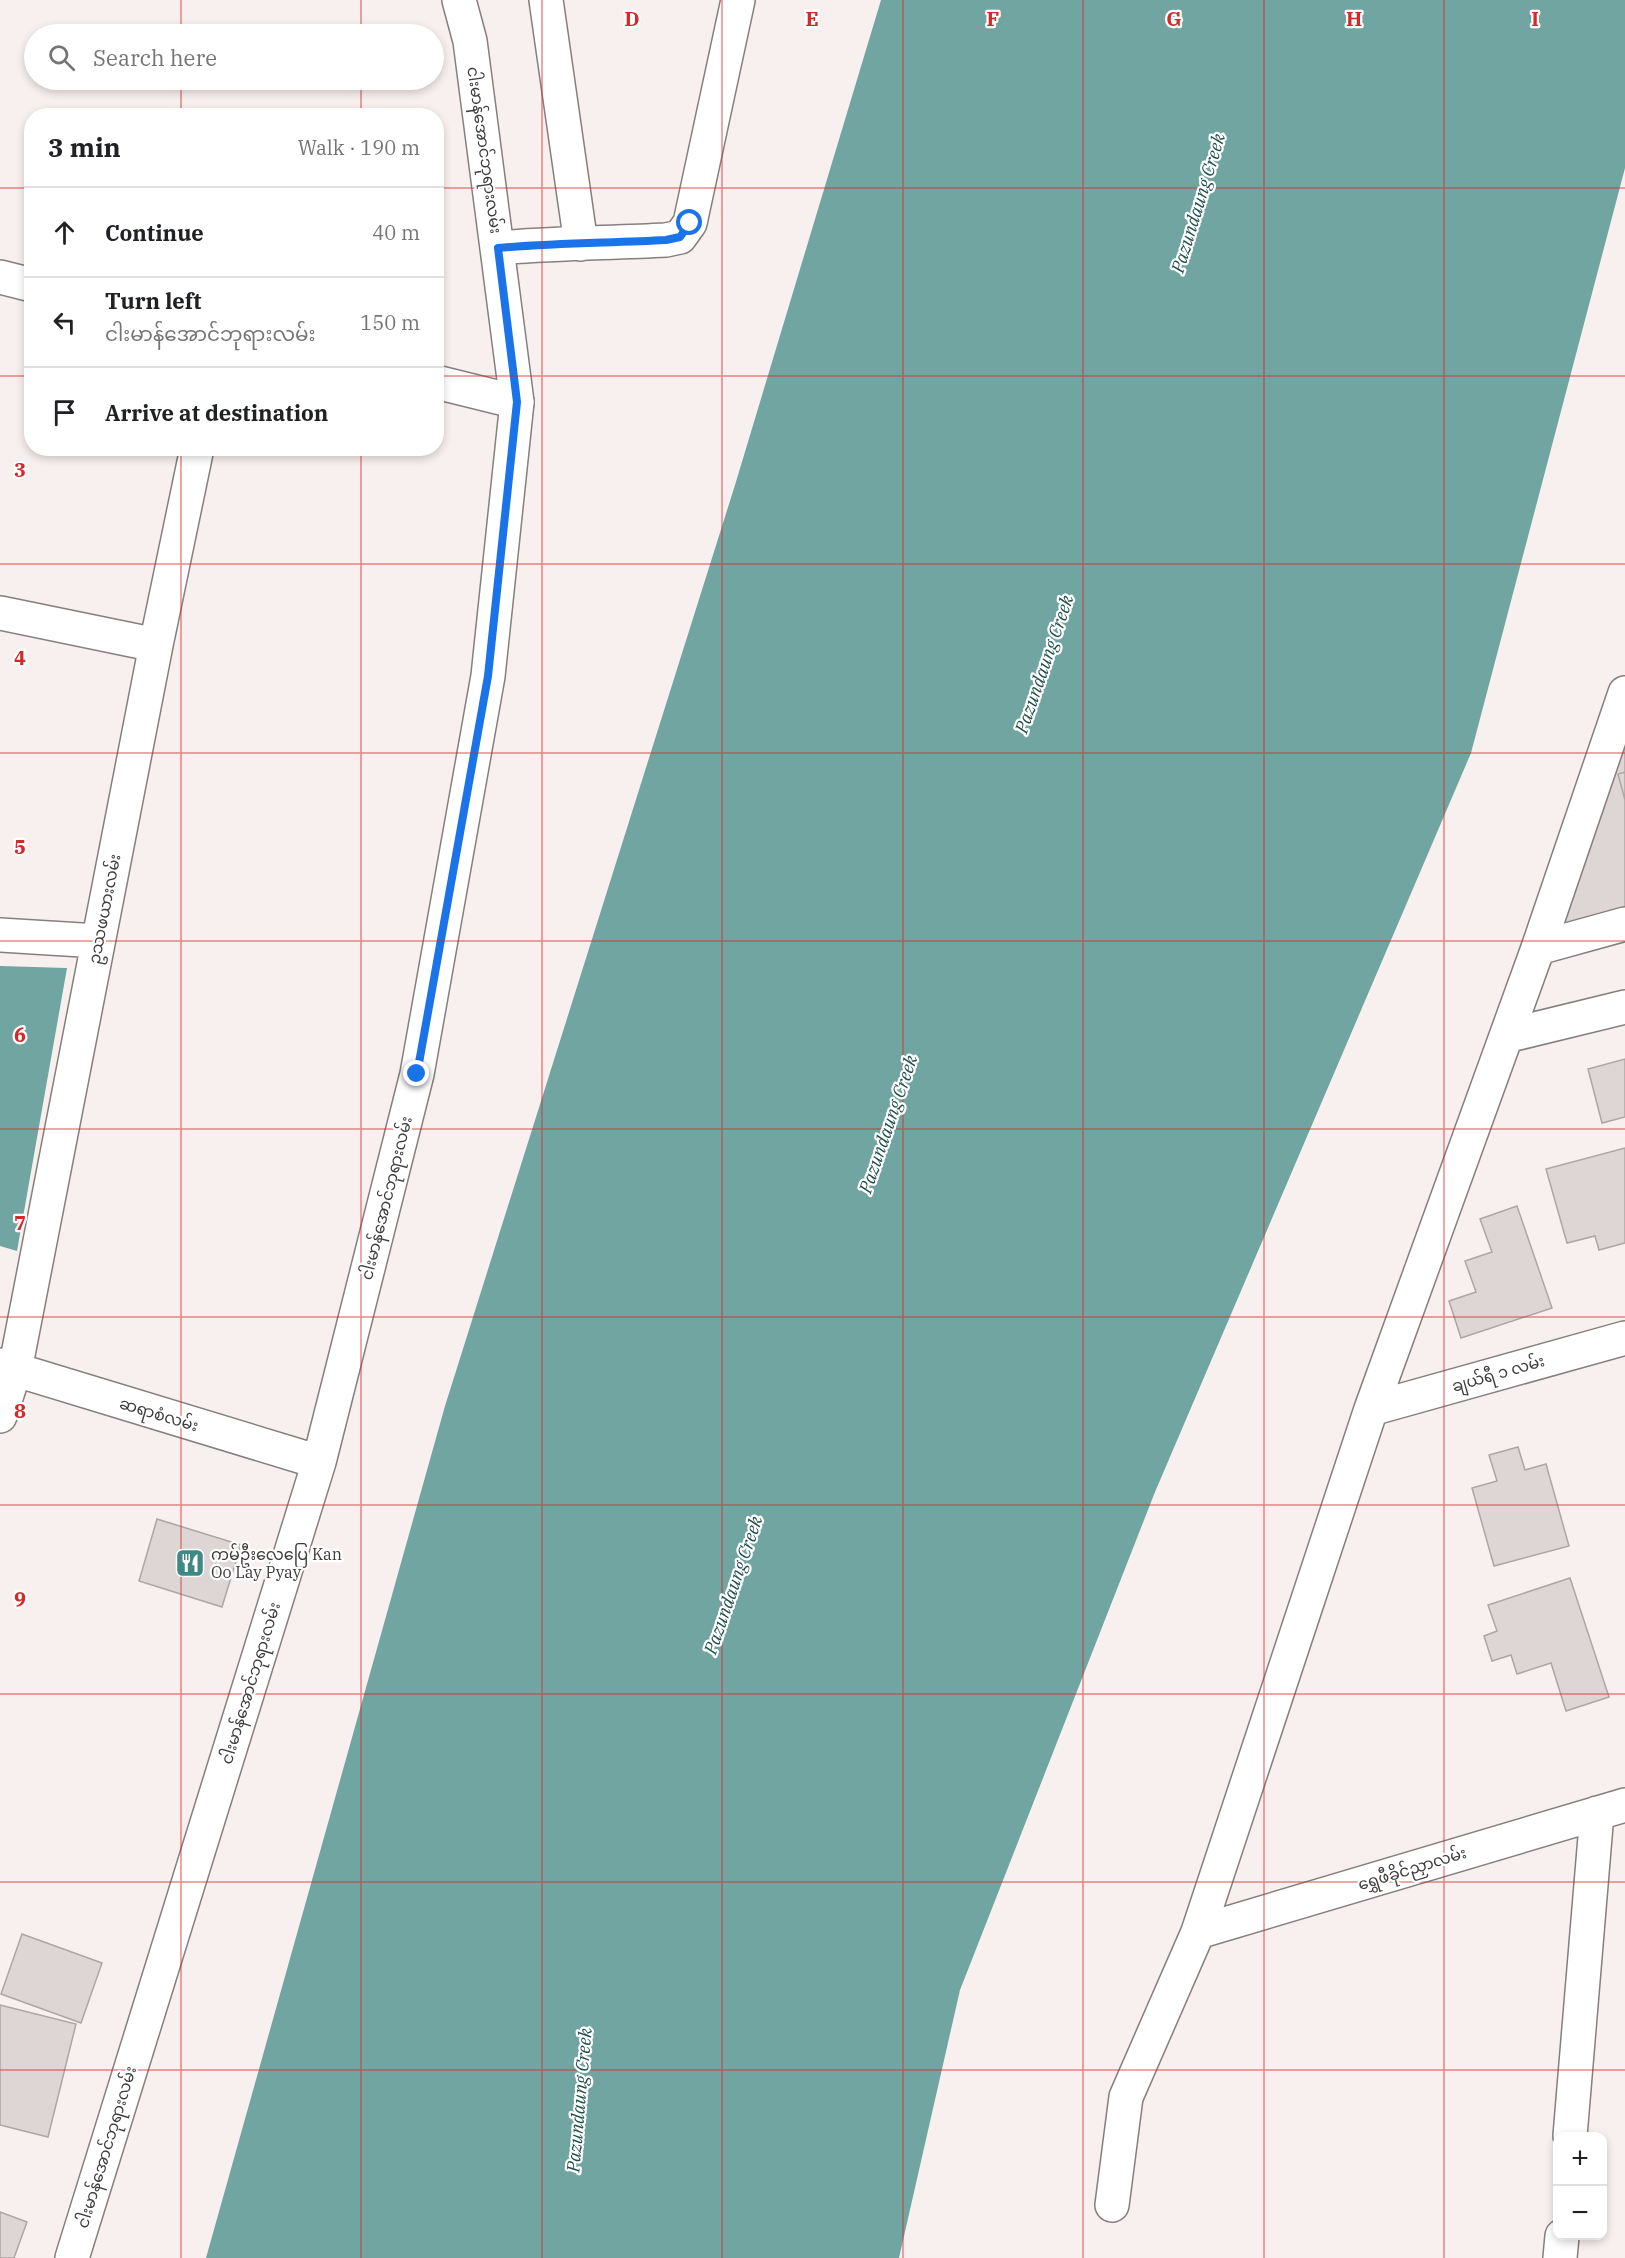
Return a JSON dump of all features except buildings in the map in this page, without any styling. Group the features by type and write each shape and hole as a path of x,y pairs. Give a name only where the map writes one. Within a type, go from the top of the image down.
{"street":[{"name":"ငါးမာန်အောင်ဘုရားလမ်း","path":"72,2258 319,1462 417,1074 488,676 517,402 470,41 459,0"},
{"path":"546,0 581,244"},
{"path":"498,248 552,243 666,240 680,237 690,223 738,0"},
{"path":"0,277 24,283"},
{"path":"444,384 517,402"},
{"name":"ဥဿဖယားလမ်း","path":"0,1416 8,1367 98,941 195,456"},
{"path":"0,613 156,645"},
{"path":"1112,2205 1126,2097 1198,1932 1371,1409 1538,948 1625,693"},
{"path":"1538,948 1625,924"},
{"path":"0,935 98,941"},
{"path":"1506,1036 1625,1007"},
{"name":"ချယ်ရီ ၁ လမ်း","path":"1371,1409 1625,1338"},
{"name":"ဆရာစံလမ်း","path":"8,1367 319,1462"},
{"path":"1571,2132 1611,1809"},
{"name":"ရွှေဖီခိုင်ညှာလမ်း","path":"1198,1932 1611,1809"},
{"path":"1560,2258 1562,2240"}],"water":[{"name":"Pazundaung Creek","path":"881,0 1625,0 1625,168 1471,753 1155,1492 960,1990 899,2258 206,2258 445,1406 735,485"},
{"path":"0,966 67,968 17,1251 0,1246"}],"place":[{"name":"ကမ်ဦးလေပြေ Kan Oo Lay Pyay","path":"190,1563"}],"route":[{"path":"417,1074 488,676 517,402 498,248 552,243 666,240 680,237 690,223"}]}
